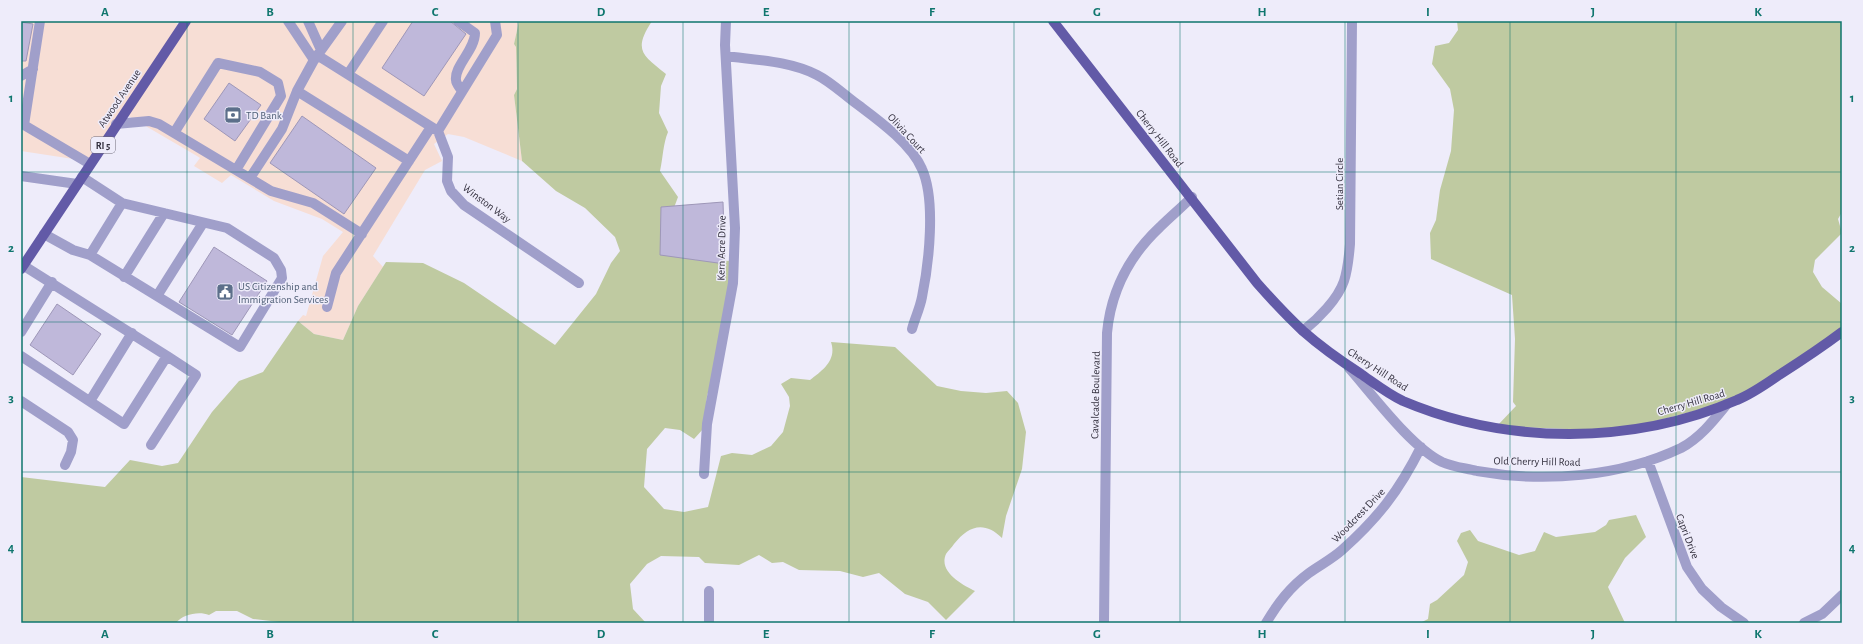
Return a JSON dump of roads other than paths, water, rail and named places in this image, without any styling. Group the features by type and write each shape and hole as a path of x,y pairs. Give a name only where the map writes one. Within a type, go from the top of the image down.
{"main road":[{"name":"Atwood Avenue","path":"22,266 186,21"},
{"name":"Cherry Hill Road","path":"1053,21 1192,197 1257,284 1303,331 1344,362 1402,400 1437,413 1510,431 1556,434 1601,432 1660,424 1727,404 1753,392 1815,352 1842,332"}],"street":[{"path":"40,21 23,126 90,164"},
{"path":"288,21 318,55 434,129"},
{"path":"308,21 318,55"},
{"path":"250,178 282,129 297,91 318,55 342,21"},
{"path":"348,74 383,21"},
{"path":"458,21 475,33 475,40 457,73 456,81 462,92"},
{"path":"327,307 336,273 409,161 462,92 497,35 495,21"},
{"name":"Kern Acre Drive","path":"704,474 707,424 732,292 735,258 735,228 726,56 726,21"},
{"name":"Setian Circle","path":"1303,331 1319,317 1340,292 1347,269 1350,244 1352,21"},
{"name":"Olivia Court","path":"726,56 792,66 819,75 877,119 912,153 922,168 928,188 930,213 926,275 922,299 912,329"},
{"path":"174,133 218,63 260,72 278,83 281,96 236,170"},
{"path":"21,76 32,69"},
{"path":"297,91 409,161"},
{"path":"116,124 148,121 159,124 271,191 313,204 362,234"},
{"name":"Winston Way","path":"434,129 448,157 447,181 451,191 464,205 579,283"},
{"path":"21,176 79,181 122,203 227,228 274,258 281,270 282,278 240,347 90,255 72,250 44,234"},
{"name":"Cavalcade Boulevard","path":"1104,623 1107,333 1111,302 1122,276 1136,253 1160,226 1192,197"},
{"path":"90,255 122,203"},
{"path":"124,277 164,213"},
{"path":"157,296 203,222"},
{"path":"22,266 52,282 196,375 151,445"},
{"path":"21,332 52,282"},
{"path":"90,401 132,333"},
{"path":"21,356 124,424 167,356"},
{"name":"Old Cherry Hill Road","path":"1344,362 1384,409 1420,447 1441,462 1453,466 1489,473 1515,475 1577,475 1609,472 1648,461 1682,447 1697,437 1727,404"},
{"path":"21,401 68,432 74,440 71,452 65,465"},
{"name":"Woodcrest Drive","path":"1266,623 1277,604 1292,588 1342,550 1384,508 1407,475 1420,447"},
{"name":"Capri Drive","path":"1648,461 1687,567 1702,589 1716,603 1744,623"},
{"path":"709,591 712,622"},
{"path":"1804,623 1822,614 1842,595"}],"place":[{"name":"TD Bank","path":"233,115"},
{"name":"US Citizenship and Immigration Services","path":"225,292"}]}
